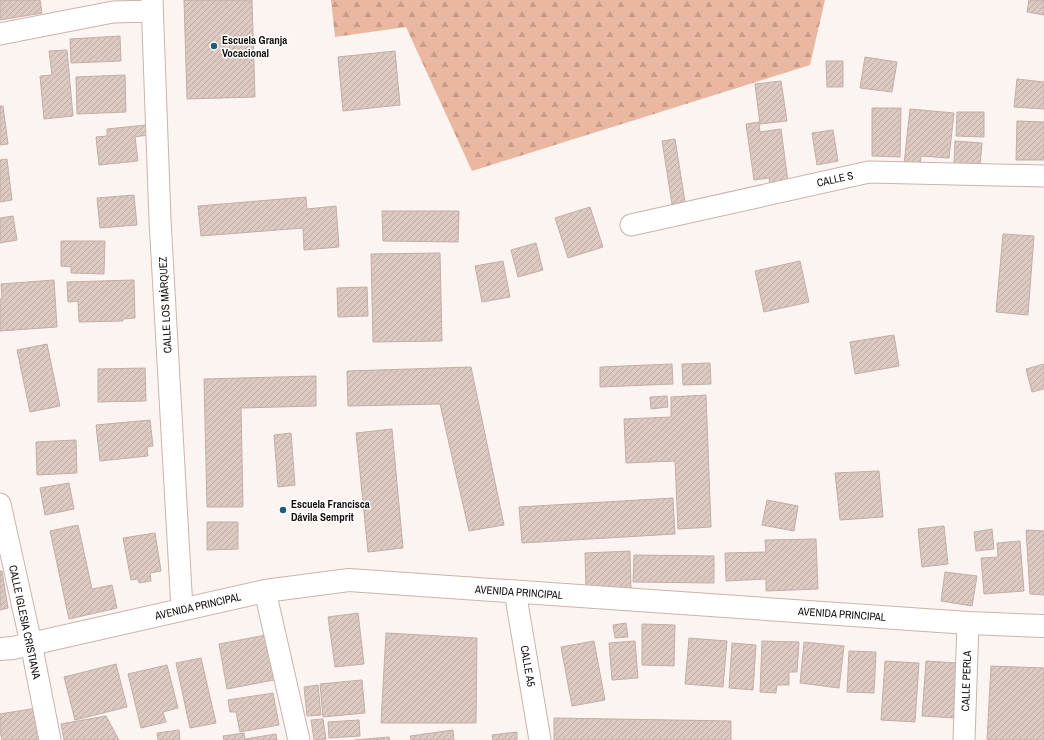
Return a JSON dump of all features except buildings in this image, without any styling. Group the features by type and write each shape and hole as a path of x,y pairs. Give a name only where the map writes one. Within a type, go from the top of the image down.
{"street":[{"path":"0,34 152,5"},
{"name":"CALLE LOS MÁRQUEZ","path":"152,5 160,220 182,609"},
{"name":"CALLE S","path":"631,225 869,172 1044,176"},
{"name":"CALLE IGLESIA CRISTIANA","path":"0,504 31,644 50,740"},
{"name":"AVENIDA PRINCIPAL","path":"0,649 13,648 265,591 349,580 968,623 1044,626"},
{"path":"265,591 299,740"},
{"name":"CALLE A5","path":"515,591 540,740"},
{"name":"CALLE PERLA","path":"964,740 968,623"}],"green space":[{"path":"331,0 825,0 810,65 472,171 406,27 335,37"}],"place":[{"name":"Escuela Granja Vocacional","path":"214,46"},
{"name":"Escuela Francisca Dávila Semprit","path":"283,510"}]}
